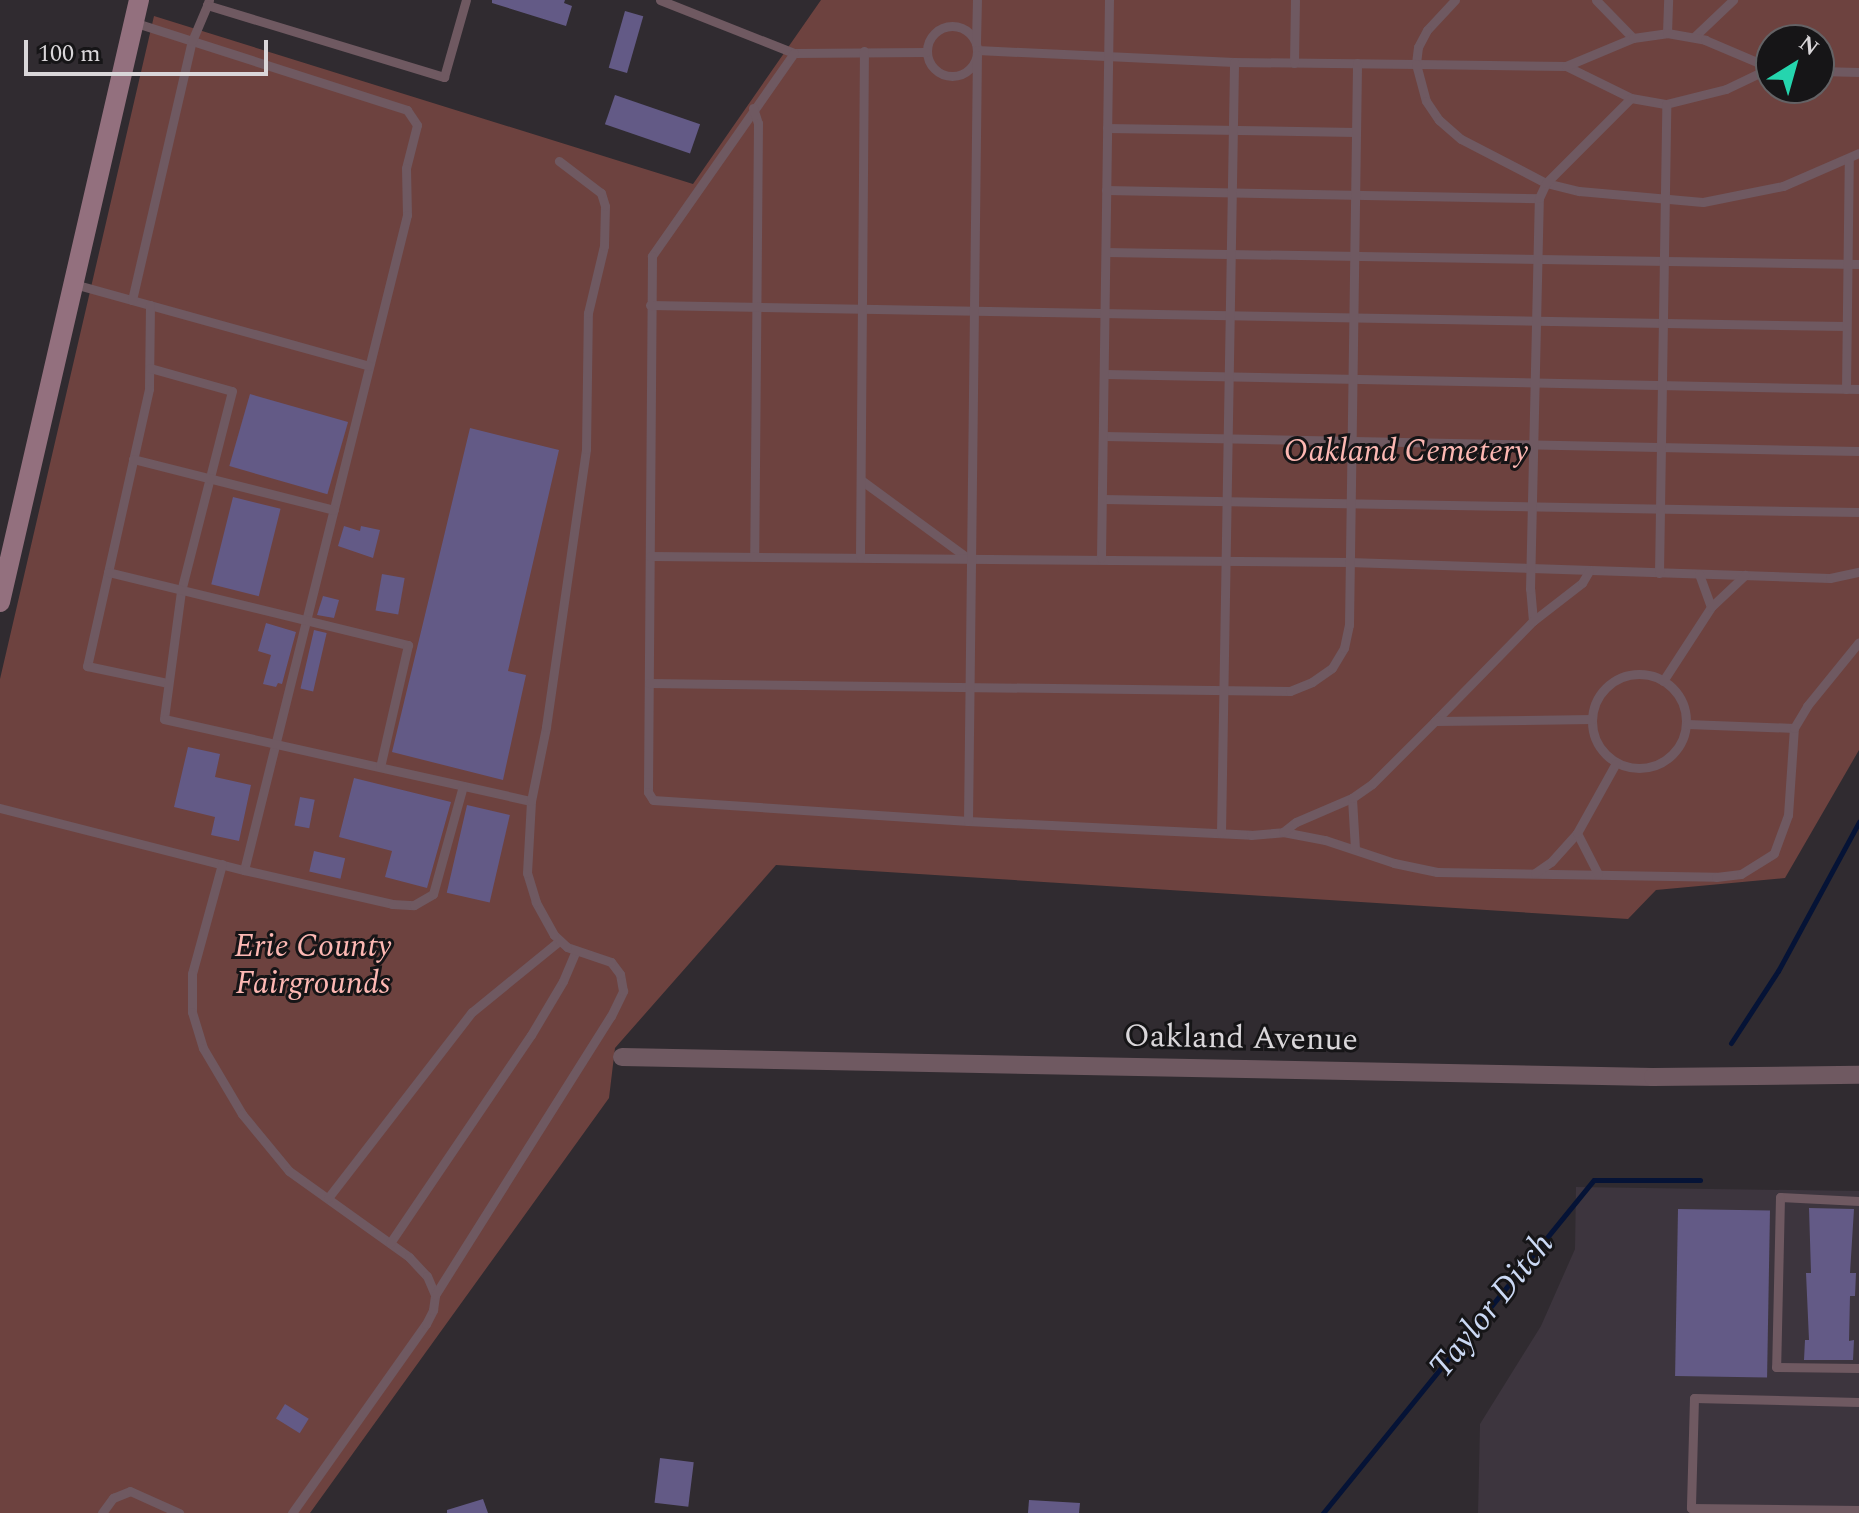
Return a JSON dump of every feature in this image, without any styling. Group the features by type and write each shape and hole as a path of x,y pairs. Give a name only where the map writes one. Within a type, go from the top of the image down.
{"main road":[{"path":"0,602 139,0"}],"street":[{"name":"Oakland Avenue","path":"622,1057 1653,1077 1859,1075"}],"lane":[{"path":"132,300 192,41 208,2 444,77 466,0"},
{"path":"660,0 794,53 926,52"},
{"path":"968,821 967,688 977,0"},
{"path":"1101,558 1107,313 1109,0"},
{"path":"1294,63 1295,0"},
{"path":"1455,0 1427,30 1418,47 1416,64 1426,101 1439,120 1492,158 1546,183 1579,191 1664,201 1703,202 1783,186 1859,153"},
{"path":"1596,0 1633,38"},
{"path":"1667,33 1668,0"},
{"path":"1694,37 1733,0"},
{"path":"133,22 407,110 416,119 406,168 407,215 244,870"},
{"path":"951,26 967,32 977,51 969,70 953,77 932,67 926,52 936,31 951,26"},
{"path":"977,51 1234,62 1566,66 1633,38 1667,33 1694,37 1755,62"},
{"path":"860,556 864,51"},
{"path":"794,53 652,256 648,792 653,800 968,821 1221,833 1283,832 1437,872 1716,877 1741,874 1762,864 1774,853 1783,836 1794,728 1807,706 1859,642"},
{"path":"1221,833 1234,62"},
{"path":"649,683 1290,691 1312,682 1332,668 1344,648 1349,625 1357,63"},
{"path":"1566,66 1631,98 1666,104 1726,89 1755,75"},
{"path":"1835,71 1859,72"},
{"path":"1533,621 1530,589 1533,569 1539,198 1546,183 1631,98"},
{"path":"1659,573 1666,104"},
{"path":"753,108 758,123 754,555"},
{"path":"1107,128 1355,132"},
{"path":"1846,389 1849,159"},
{"path":"292,1513 426,1324 433,1310 435,1295 620,1000 624,986 616,967 559,941 530,888 527,873 531,801 546,727 586,449 587,323 604,246 605,206 601,193 559,161"},
{"path":"1106,190 1539,198"},
{"path":"1106,252 1859,264"},
{"path":"74,284 369,366"},
{"path":"150,305 150,368 87,666 168,683"},
{"path":"650,305 1846,326"},
{"path":"150,368 232,391 181,591 164,719 531,801"},
{"path":"1105,374 1859,389"},
{"path":"1104,436 1859,451"},
{"path":"133,459 334,510"},
{"path":"861,480 969,559"},
{"path":"1103,499 1859,512"},
{"path":"650,556 1349,562 1830,578 1859,572"},
{"path":"1283,832 1296,822 1352,798 1372,784 1533,621 1582,583 1589,571"},
{"path":"108,572 408,645 380,767"},
{"path":"1699,574 1711,607"},
{"path":"1663,681 1711,607 1745,575"},
{"path":"1635,674 1663,681 1678,693 1687,724 1680,746 1663,763 1633,769 1616,763 1597,743 1592,719 1597,698 1620,678 1635,674"},
{"path":"1435,721 1592,719"},
{"path":"1687,724 1794,728"},
{"path":"1535,873 1551,862 1577,833 1616,763"},
{"path":"0,808 392,904 422,904 433,894 438,880 463,786"},
{"path":"1352,798 1355,849"},
{"path":"1577,833 1598,874"},
{"path":"222,864 192,974 196,1030 212,1066 264,1144 302,1183 390,1243 424,1272 435,1295"},
{"path":"328,1198 472,1012 559,941"},
{"path":"390,1243 531,1035 563,981 576,951"},
{"path":"1859,1201 1780,1197 1776,1367 1859,1368"},
{"path":"1859,1402 1694,1398 1691,1508 1859,1510"},
{"path":"102,1513 113,1498 130,1491 179,1513"}],"shaded area":[{"path":"1576,1187 1859,1191 1859,1513 1478,1513 1480,1424 1541,1326 1575,1249"}],"green space":[{"path":"821,0 1859,0 1859,750 1785,878 1656,890 1628,919 776,865 615,1048 609,1098 310,1513 0,1513 0,679 154,16 693,184"}],"building":[{"path":"492,0 565,0 564,3 572,6 566,26 492,3"},
{"path":"625,11 643,16 627,73 609,68"},
{"path":"615,95 700,124 690,154 605,124"},
{"path":"250,394 348,422 327,494 229,466"},
{"path":"470,428 559,450 508,671 526,675 503,780 392,752"},
{"path":"233,497 281,509 259,596 211,584"},
{"path":"344,526 360,531 361,526 380,530 373,558 338,546"},
{"path":"382,574 405,578 398,614 376,610"},
{"path":"323,596 339,600 334,618 317,615"},
{"path":"266,623 296,632 282,684 278,683 276,687 263,684 271,655 258,651"},
{"path":"314,630 327,633 313,691 301,688"},
{"path":"188,747 220,754 215,777 251,785 239,841 211,835 215,817 174,807"},
{"path":"354,778 451,802 427,888 385,877 392,851 339,837"},
{"path":"300,797 315,800 309,828 294,825"},
{"path":"467,805 510,815 490,903 447,893"},
{"path":"314,851 345,858 340,879 309,871"},
{"path":"1809,1208 1854,1209 1850,1273 1856,1273 1855,1296 1850,1296 1849,1341 1854,1340 1853,1360 1804,1360 1805,1340 1809,1340 1806,1273 1811,1273"},
{"path":"1678,1209 1770,1211 1767,1378 1675,1376"},
{"path":"285,1404 309,1419 300,1433 276,1418"},
{"path":"660,1458 694,1462 688,1507 655,1503"},
{"path":"483,1499 488,1513 447,1513 447,1510"},
{"path":"1029,1500 1080,1503 1079,1513 1028,1513"}],"waterway":[{"path":"1731,1043 1778,971 1859,822"},
{"name":"Taylor Ditch","path":"1323,1513 1594,1180 1700,1180"}],"park label":[{"name":"Oakland Cemetery","path":"1406,452"},
{"name":"Erie County Fairgrounds","path":"313,966"}]}
